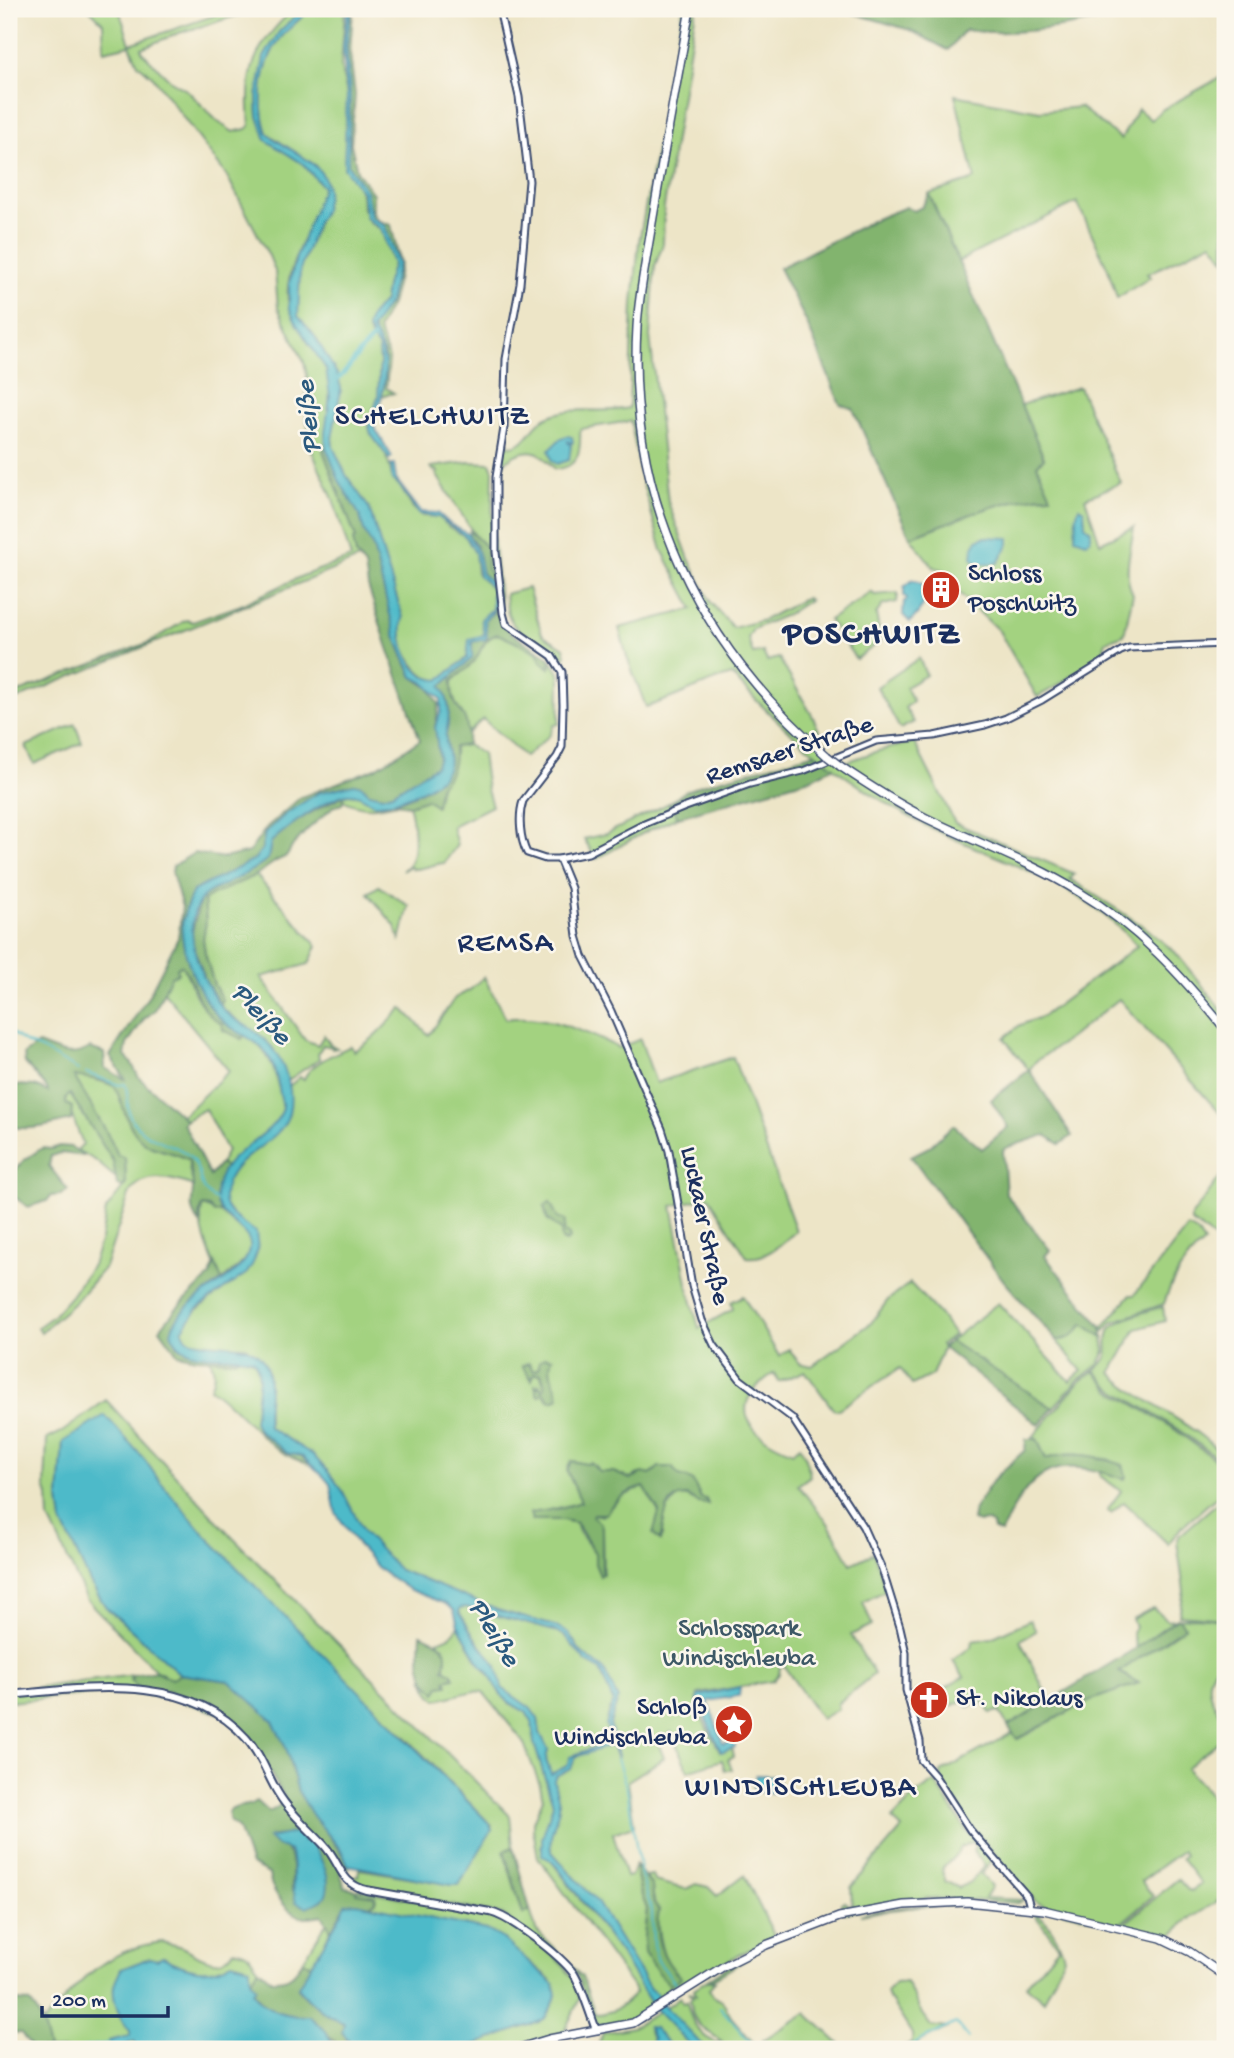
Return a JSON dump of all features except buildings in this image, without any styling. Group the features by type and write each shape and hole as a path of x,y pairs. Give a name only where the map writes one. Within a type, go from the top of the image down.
{"main road":[{"path":"690,9 637,324 638,404 649,475 680,566 723,643 772,706 827,756 904,806 1052,876 1100,905 1169,963 1225,1029"},
{"path":"9,1695 66,1689 139,1690 168,1695 216,1713 247,1739 286,1804 327,1848 349,1884 366,1890 490,1912 507,1919 574,1974 596,2030"},
{"path":"516,2049 549,2039 633,2023 737,1958 781,1938 839,1917 904,1905 967,1902 1030,1907 1161,1938 1190,1952 1225,1976"}],"street":[{"path":"499,9 523,123 529,181 528,219 517,300 507,344 504,428 498,459 494,526 506,624 552,656 562,672 563,740 557,757 523,801 520,810 527,853 545,859 559,859"},
{"name":"Remsaer Straße","path":"559,859 588,853 642,825 683,808 750,784 803,771 876,741 934,736 1006,718 1042,700 1129,648 1225,644"},
{"name":"Luckaer Straße","path":"559,859 571,888 577,936 583,956 662,1129 692,1286 702,1320 714,1345 740,1379 792,1418 863,1527 882,1569 900,1627 906,1653 907,1696 920,1741 921,1760 935,1776 970,1830 1027,1896 1030,1907"}],"green space":[{"path":"89,9 119,9 130,44 234,9 259,9 179,33 141,48 171,81 188,91 217,121 233,132 250,126 251,74 261,48 280,22 294,9 303,9 279,32 264,57 257,97 258,116 266,140 303,164 323,187 290,273 288,301 303,335 327,372 329,400 326,447 323,451 356,538 353,540 359,559 9,702 9,696 150,642 186,620 193,622 241,605 302,576 351,558 333,499 311,449 306,411 307,375 304,362 278,308 275,271 269,256 227,176 153,77 138,64 130,45 104,51 103,23"},
{"path":"311,9 345,9 341,65 347,95 344,168 360,188 363,209 370,223 381,229 393,264 384,301 370,317 368,332 379,349 380,362 378,397 369,426 371,434 386,455 394,482 399,485 412,507 422,516 439,517 466,537 475,553 477,573 492,588 492,609 484,619 484,635 469,656 439,680 432,679 419,670 402,642 403,618 369,508 346,475 333,447 332,438 341,388 337,374 314,335 298,316 300,270 327,196 315,165 267,133 262,97 265,72 274,49 287,31"},
{"path":"351,9 350,53 355,95 351,144 357,171 373,194 373,212 377,220 391,225 400,263 397,280 392,283 397,259 385,226 371,217 364,188 348,165 350,95 347,35"},
{"path":"683,9 696,9 664,207 663,244 655,266 650,336 668,502 689,559 711,603 733,628 764,620 806,598 809,600 786,615 753,629 748,638 753,654 763,652 767,661 779,658 813,717 827,749 846,762 914,742 955,823 1075,874 1070,879 1146,928 1175,952 1225,1014 1225,1119 1119,999 1036,1061 1029,1070 1004,1038 1020,1025 1043,1016 1137,946 1091,905 1038,875 925,825 872,794 798,739 732,675 646,707 619,628 693,609 662,550 640,474 631,421 580,429 577,456 570,465 563,468 555,469 533,451 513,456 501,466 506,441 509,446 521,442 547,417 568,411 629,408 633,303 639,241"},
{"path":"839,9 1154,9 1030,31 965,30 948,50 910,30"},
{"path":"1225,75 1225,260 1212,242 1147,274 1151,277 1117,298 1108,269 1077,202 957,262 929,194 975,179 955,95 1040,111 1080,107 1121,139 1138,109 1151,120 1163,109"},
{"path":"929,194 1044,458 1037,465 1051,496 999,505 910,537 853,409 840,404 806,321 779,268 876,219 906,207 914,211 922,207"},
{"path":"397,280 391,304 378,329 389,359 386,388 394,393 382,396 385,356 372,327 389,302 392,283"},
{"path":"1079,387 1121,483 1085,498 1100,543 1134,527 1128,570 1133,594 1124,635 1106,641 1102,655 1037,697 999,631 955,589 947,571 933,567 910,537 997,505 1050,496 1037,465 1044,458 1021,405"},
{"path":"326,447 339,480 360,516 364,531 373,547 396,638 404,658 413,677 429,688 439,704 435,727 439,757 436,766 392,793 382,796 369,793 362,786 354,784 318,793 287,813 265,833 262,849 254,860 193,891 182,927 189,963 214,1012 227,1024 245,1034 242,1039 223,1030 222,1024 213,1018 202,1004 181,965 177,968 178,974 171,976 155,1010 144,1019 127,1044 125,1056 139,1078 186,1120 183,1123 210,1176 220,1164 226,1167 217,1195 221,1212 214,1213 209,1207 203,1206 199,1214 200,1224 192,1208 193,1181 189,1160 144,1142 132,1129 115,1087 104,1081 74,1076 118,1155 125,1158 126,1184 121,1187 117,1185 113,1161 70,1094 66,1098 66,1104 72,1107 71,1120 32,1128 9,1126 9,1078 15,1085 35,1086 48,1092 25,1063 24,1054 38,1044 70,1054 90,1048 104,1053 105,1068 126,1080 110,1056 148,997 178,938 182,907 172,873 173,866 194,853 224,858 249,852 267,827 301,797 376,768 420,740 368,586 365,566 356,555 353,540 356,538 323,450"},
{"path":"469,462 490,463 493,470 492,526 498,583 487,569 479,542 436,474 437,470 434,471 431,467"},
{"path":"469,530 486,547 487,569 498,583 502,623 511,633 547,656 551,660 550,668 541,661 537,652 498,634 489,638 473,663 452,681 452,693 467,724 467,745 454,747 452,768 440,785 436,806 427,799 409,805 394,803 425,789 445,773 449,762 446,738 449,709 441,686 472,658 472,642 487,637 485,620 493,614 496,605 495,588 481,572 476,545 468,534"},
{"path":"528,588 542,634 564,648 564,658 558,658 539,642 522,633 511,620 505,594"},
{"path":"872,592 874,595 898,593 897,602 883,605 876,614 881,641 856,659 829,620"},
{"path":"498,634 538,652 541,661 550,668 551,660 559,673 559,724 554,725 550,735 525,757 483,719 468,733 453,695 452,681 473,663 486,641"},
{"path":"919,658 926,675 906,687 913,701 905,708 914,722 900,729 877,687"},
{"path":"75,724 82,743 34,764 26,746"},
{"path":"467,745 482,754 492,806 452,826 457,845 444,863 417,869 410,866 402,871 410,862 414,842 409,805 427,799 435,805 454,747"},
{"path":"815,753 834,767 810,779 678,817 669,803 686,791 701,785"},
{"path":"349,794 383,805 397,803 376,807 363,807 343,800 344,795"},
{"path":"344,795 342,804 333,807 307,830 287,856 204,901 205,953 214,985 222,999 220,1004 206,982 193,945 192,932 200,901 207,893 268,859 271,842 284,830"},
{"path":"669,803 678,817 596,859 584,839 606,834"},
{"path":"256,875 317,946 309,964 261,977 305,1040 318,1045 324,1035 330,1044 337,1048 323,1045 318,1053 319,1059 287,1081 272,1047 222,1008 222,999 214,985 205,953 204,901"},
{"path":"379,886 409,906 400,940 395,926 368,893"},
{"path":"181,965 200,1003 210,1015 241,1039 245,1034 266,1055 273,1067 282,1099 283,1109 275,1123 226,1167 220,1164 227,1151 205,1109 186,1120 179,1116 229,1071 163,991 171,975"},
{"name":"Schlosspark Windischleuba","path":"484,977 506,1019 550,1021 579,1030 619,1048 640,1039 656,1083 733,1057 796,1231 767,1253 747,1257 709,1197 672,1206 699,1328 733,1309 731,1302 743,1296 779,1356 789,1349 799,1363 812,1366 871,1323 888,1300 910,1283 939,1314 954,1335 941,1345 943,1348 932,1375 912,1385 900,1368 837,1410 833,1409 805,1371 779,1382 774,1373 759,1385 750,1397 746,1408 754,1428 777,1445 793,1452 800,1446 810,1476 798,1485 828,1523 851,1564 874,1553 886,1590 863,1602 872,1625 851,1635 874,1674 837,1704 838,1709 821,1719 781,1662 779,1674 773,1681 698,1694 701,1715 720,1751 732,1747 734,1756 728,1759 732,1769 725,1771 722,1760 688,1771 671,1732 658,1743 664,1758 628,1781 634,1826 613,1833 626,1877 631,1876 635,1865 647,1909 645,1953 661,1976 676,1975 663,1951 646,1876 652,1875 654,1881 686,1889 696,1884 708,1887 717,1896 744,1875 775,1937 731,1959 676,1992 670,1985 668,1987 673,1995 661,2003 597,1902 551,1851 559,1807 554,1779 571,1769 575,1757 608,1746 607,1742 576,1754 567,1766 551,1775 546,1759 548,1749 540,1733 538,1719 530,1708 502,1688 493,1664 459,1612 460,1607 565,1636 586,1662 600,1670 613,1701 607,1732 617,1759 610,1724 618,1699 604,1670 581,1652 574,1641 558,1627 497,1610 399,1570 364,1533 342,1490 313,1455 268,1427 268,1371 246,1346 210,1345 187,1340 182,1330 200,1308 234,1282 253,1262 258,1249 224,1204 225,1185 233,1170 281,1126 288,1109 288,1087 300,1077 304,1079 311,1068 331,1056 351,1046 354,1051 361,1047 380,1032 402,1008 429,1035 455,998 470,990","holes":["525,1363 531,1366 532,1371 549,1363 559,1397 550,1400 541,1393 539,1385 543,1389 545,1387 540,1373 534,1374","571,1461 596,1466 599,1472 613,1472 630,1479 638,1474 650,1475 655,1470 676,1475 694,1485 701,1499 680,1496 675,1500 663,1518 662,1535 656,1529 659,1512 644,1487 621,1497 602,1516 593,1514 591,1517 601,1524 602,1528 603,1574 600,1575 595,1553 579,1532 576,1523 563,1520 532,1520 546,1511 582,1502 567,1471"]},
{"path":"1029,1070 1072,1136 1060,1144 1045,1135 1005,1148 1006,1194 1050,1250 1045,1256 1102,1328 1103,1337 1083,1324 1072,1336 1056,1340 1004,1281 911,1156 929,1147 953,1125 982,1149 1008,1127 991,1100"},
{"path":"73,1076 116,1087 128,1121 138,1136 152,1147 189,1160 194,1186 159,1178 136,1185 130,1192 105,1267 75,1302 41,1332 38,1327 53,1316 71,1296 92,1265 101,1239 106,1210 126,1184 125,1158 118,1156"},
{"path":"70,1094 113,1161 117,1179 96,1161 77,1150 83,1144 71,1113 72,1107 66,1104 66,1097"},
{"path":"71,1147 85,1156 60,1153 51,1156 49,1166 68,1190 28,1207 9,1193 10,1176 23,1161 42,1148"},
{"path":"1225,1170 1225,1204 1220,1211 1222,1239 1217,1239 1191,1222 1191,1217"},
{"path":"550,1202 558,1218 565,1220 564,1231 570,1239 566,1242 562,1240 561,1230 547,1219 544,1206"},
{"path":"203,1206 221,1212 247,1235 250,1242 251,1248 244,1261 222,1280 203,1232"},
{"path":"1188,1227 1197,1232 1204,1243 1180,1270 1164,1304 1112,1322 1104,1331 1102,1328 1130,1295 1134,1295"},
{"path":"215,1263 222,1280 191,1304 173,1325 177,1345 188,1352 239,1357 235,1360 178,1354 160,1329 210,1276"},
{"path":"998,1303 1070,1381 1082,1371 1056,1340 1072,1336 1083,1324 1103,1337 1105,1351 1099,1364 1077,1381 1053,1408 950,1341"},
{"path":"1163,1307 1165,1321 1136,1329 1111,1373 1225,1455 1225,1489 1180,1529 1168,1544 1124,1502 1111,1513 1107,1510 1121,1491 1099,1475 1100,1472 1124,1478 1110,1460 1070,1454 1046,1459 1037,1439 1032,1438 1076,1385 1094,1371 1110,1390 1170,1426 1216,1460 1216,1457 1176,1428 1108,1386 1095,1370 1107,1355 1109,1331 1112,1327 1133,1316"},
{"path":"950,1341 1053,1408 1039,1425 943,1348"},
{"path":"239,1357 254,1360 259,1374 254,1422 312,1465 281,1452 210,1388 214,1373 210,1359 235,1360"},
{"path":"545,1357 553,1358 550,1367 559,1397 556,1400 550,1400 543,1392 539,1396 537,1394 535,1385 543,1389 545,1387 541,1373 534,1374 532,1380 522,1366 529,1363 533,1371 539,1368 539,1361"},
{"path":"106,1400 233,1538 510,1816 513,1847 504,1851 523,1914 530,1910 536,1930 582,1977 595,2014 612,2011 635,1993 538,1857 533,1822 543,1799 523,1741 483,1692 474,1691 437,1700 430,1694 423,1677 429,1686 440,1686 446,1680 444,1647 437,1641 450,1636 458,1625 478,1662 494,1680 499,1692 509,1703 526,1712 532,1722 534,1743 553,1804 541,1847 622,1956 654,2008 637,2019 600,2026 593,2019 577,1975 503,1915 360,1887 349,1879 358,1876 359,1869 456,1885 492,1826 203,1533 145,1460 105,1416 63,1442 59,1498 62,1522 91,1584 106,1607 180,1674 172,1679 156,1671 87,1600 49,1519 45,1486 47,1439 62,1432"},
{"path":"1026,1439 1037,1439 1046,1459 1065,1455 1095,1457 1123,1465 1126,1476 1124,1479 1079,1468 1062,1468 1048,1472 1023,1493 1001,1533 994,1530 993,1525 987,1521 972,1520 974,1509 994,1479 1025,1450"},
{"path":"571,1461 591,1463 599,1472 613,1472 630,1479 643,1473 650,1475 659,1467 672,1467 679,1476 692,1480 701,1498 706,1499 708,1504 699,1503 686,1496 678,1497 666,1512 660,1541 653,1534 659,1512 644,1487 622,1496 606,1514 593,1514 592,1517 602,1528 600,1576 595,1564 595,1553 576,1523 563,1520 532,1520 530,1513 581,1502 567,1471"},
{"path":"1225,1496 1225,1619 1179,1615 1184,1591 1177,1541 1179,1536"},
{"path":"1153,1608 1167,1620 1176,1619 1136,1648 1132,1619"},
{"path":"1195,1617 1225,1620 1225,1664 1217,1665 1212,1672 1209,1686 1212,1700 1225,1719 1225,1736 1186,1768 1207,1791 1225,1821 1225,1877 1221,1899 1185,1922 1169,1938 1126,1927 1124,1924 1178,1879 1192,1891 1201,1884 1181,1858 1185,1855 1182,1851 1141,1881 1153,1896 1119,1925 1050,1908 1036,1902 967,1822 941,1779 941,1772 1012,1733 1018,1739 1086,1702 1138,1683 1119,1672 1185,1627 1178,1619"},
{"path":"1178,1618 1185,1627 1119,1672 1139,1683 1086,1702 1017,1739 1008,1726 1136,1648"},
{"path":"1030,1620 1036,1631 1020,1640 1050,1702 1008,1726 999,1711 990,1713 982,1699 968,1707 964,1700 918,1721 913,1695 915,1692 927,1687 945,1688 964,1677 953,1660 971,1647 972,1641 991,1638"},
{"path":"421,1634 443,1646 446,1655 444,1669 452,1673 454,1678 446,1680 448,1685 440,1686 436,1693 426,1680 421,1666"},
{"path":"156,1671 172,1679 180,1674 229,1681 274,1721 286,1748 298,1791 347,1862 348,1869 340,1872 345,1887 356,1889 357,1893 375,1896 376,1902 368,1906 346,1904 331,1930 322,1915 302,1917 289,1909 275,1892 269,1874 251,1865 238,1828 230,1822 228,1812 234,1808 257,1801 269,1812 278,1807 284,1796 253,1743 238,1725 212,1707 167,1691 137,1687 130,1680 134,1675","holes":["291,1835 304,1841 309,1840 319,1859 316,1903 292,1890 291,1859 286,1849 271,1836"]},
{"path":"134,1675 131,1677 137,1687 181,1696 222,1714 176,1700 135,1694 92,1694 9,1702 9,1691"},
{"path":"935,1782 966,1830 992,1860 981,1874 992,1886 985,1898 1023,1900 1018,1903 929,1898 845,1913 841,1909 841,1903 844,1901 852,1905 851,1887 902,1828 892,1819 914,1796","holes":["973,1842 973,1851 985,1865 971,1882 959,1888 945,1881 942,1869 961,1847"]},
{"path":"513,1847 530,1910 523,1914 504,1851"},
{"path":"635,1865 652,1886 654,1904 659,1910 661,1948 681,1978 670,1985 645,1953 647,1909"},
{"path":"356,1889 488,1914 521,1931 556,1959 574,1979 580,1998 564,2032 507,2049 462,2049 544,2020 556,1995 550,1979 502,1939 487,1930 368,1906 376,1902 375,1896 357,1893"},
{"path":"972,1904 1032,1910 1048,1924 1064,1957 1044,2001 1026,1985 1059,1947 1034,1914 991,1907 947,1906 903,1908 860,1915 902,1907"},
{"path":"327,1922 331,1930 312,1965 303,1961"},
{"path":"162,1942 214,1961 228,1957 234,1950 243,1951 259,1969 250,1980 250,1967 232,1962 223,1967 197,1970 163,1957 157,1960 150,1958 121,1969 115,2000 131,2034 109,2041 126,2044 135,2041 138,2046 136,2049 49,2049 42,2024 81,1982 107,1961 123,1953"},
{"path":"750,1957 710,1981 715,1981 709,1989 714,1997 723,2002 731,2017 758,2048 762,2046 763,2040 806,2013 845,2049 728,2049 721,2040 701,2027 693,2015 690,1999 693,1997 689,1992 696,1995 694,1989 727,1967"},
{"path":"303,1961 312,1965 298,1988 331,2017 345,2023 342,2032 353,2046 351,2049 341,2048 309,2016 280,2013 264,2004 253,1990 250,1980 259,1969 272,1980 283,1979 294,1973"},
{"path":"906,1982 931,2026 947,2028 919,2042 916,2049 899,2049 912,2042 912,2034 886,1992 895,1983"},
{"path":"680,1997 683,2003 687,2001 697,2028 707,2038 721,2044 723,2049 706,2049 665,2008"},
{"path":"15,2001 29,2002 34,2007 49,2049 32,2049 21,2033 9,2032 9,2010"},
{"path":"659,2012 689,2044 698,2049 673,2049 654,2028 648,2030 653,2039 651,2043 636,2043 626,2049 596,2049 603,2033 632,2027"}],"water":[{"path":"303,9 311,9 283,35 269,60 263,84 262,110 267,133 317,167 327,187 324,210 300,270 298,316 314,335 337,374 341,388 332,438 333,447 346,475 369,508 403,618 402,638 405,648 414,667 421,674 439,680 467,658 469,639 484,635 481,619 492,609 492,588 479,576 475,553 466,537 438,517 419,514 399,485 392,480 391,465 394,464 396,479 421,512 438,513 450,524 468,534 478,552 482,574 495,585 496,601 492,612 485,620 487,637 472,642 472,658 441,686 449,709 446,737 449,762 444,774 427,788 382,804 373,804 352,794 330,801 271,842 268,859 242,876 214,889 204,896 196,908 193,938 207,984 226,1012 270,1045 283,1066 290,1090 290,1101 285,1124 241,1162 233,1172 224,1193 226,1207 230,1213 256,1232 258,1249 253,1263 247,1273 199,1307 182,1330 187,1339 239,1346 260,1356 266,1367 269,1383 268,1427 313,1455 342,1490 364,1533 399,1570 497,1610 558,1627 568,1633 581,1652 604,1670 618,1699 610,1724 617,1759 606,1725 613,1701 600,1670 586,1662 565,1636 466,1607 460,1608 459,1612 476,1640 497,1666 502,1688 530,1708 538,1719 540,1733 548,1749 546,1760 551,1774 567,1766 570,1757 608,1742 609,1746 575,1757 571,1769 554,1779 559,1806 551,1851 597,1902 650,1989 657,1994 657,1998 706,2049 698,2049 689,2044 654,2008 622,1956 558,1868 542,1855 542,1838 553,1804 534,1743 532,1722 526,1712 504,1698 481,1666 458,1625 454,1610 444,1603 408,1589 379,1569 336,1513 330,1484 324,1477 303,1457 287,1453 258,1430 254,1422 259,1378 254,1360 195,1353 176,1343 171,1332 185,1309 230,1276 247,1257 249,1240 218,1206 216,1196 219,1180 234,1157 266,1131 283,1109 275,1073 266,1053 214,1012 194,977 185,950 182,927 193,891 254,860 262,849 265,833 287,813 318,793 354,784 362,786 369,793 382,796 392,793 436,766 439,757 435,727 441,711 441,699 423,682 413,677 396,638 373,547 364,531 360,516 339,480 326,447 325,432 330,397 326,369 289,308 289,284 296,258 323,187 303,164 266,140 258,116 257,97 264,57 279,32"},
{"path":"348,9 351,9 346,46 350,95 348,165 366,191 371,217 385,226 398,263 389,302 372,329 381,347 385,371 381,399 373,425 392,457 389,459 371,434 369,426 378,397 380,362 379,349 367,328 370,317 384,301 393,264 381,229 366,218 362,192 344,168 347,95 343,46"},
{"path":"567,436 572,437 573,442 567,441 571,445 569,460 557,464 552,461 549,450"},
{"path":"1079,507 1084,510 1085,525 1091,531 1090,539 1086,542 1075,538"},
{"path":"984,537 1009,538 1009,544 998,563 978,564 972,558 977,540"},
{"path":"913,580 923,584 925,596 921,610 910,622 903,615 904,601 907,598 904,596 904,587"},
{"path":"105,1415 203,1533 489,1823 492,1830 459,1885 348,1865 341,1850 313,1816 298,1791 286,1748 273,1721 229,1681 180,1674 106,1607 91,1584 62,1522 59,1498 63,1442"},
{"path":"740,1687 739,1696 708,1701 723,1744 734,1741 735,1747 721,1752 699,1704 698,1696"},
{"path":"756,1775 775,1776 779,1783 777,1790 765,1793 753,1788"},
{"path":"297,1832 304,1841 309,1840 322,1861 328,1885 323,1899 306,1907 296,1902 290,1851 275,1845 268,1838"},
{"path":"357,1903 487,1930 502,1938 554,1984 556,1995 544,2020 462,2049 356,2049 342,2032 344,2023 319,2008 298,1987 345,1904"},
{"path":"163,1957 197,1970 223,1967 232,1962 250,1967 250,1980 256,1987 253,1992 258,1999 278,2012 309,2016 326,2031 335,2049 136,2049 134,2041 122,2047 111,2047 109,2041 130,2036 130,2030 120,2016 114,1997 114,1986 121,1969 150,1958 157,1960"},
{"path":"648,2027 654,2028 673,2049 626,2049 636,2043 651,2043 653,2039"}],"waterway":[{"name":"Pleiße","path":"335,382 374,338"},
{"path":"9,1031 78,1070"},
{"path":"86,1073 119,1085 125,1084 130,1116 137,1126 153,1138 188,1155 194,1162 203,1188 219,1202"},
{"path":"617,1759 627,1789 641,1875 652,1911 653,1945 658,1961 680,1989"},
{"path":"720,2007 756,2049"},
{"path":"904,2049 956,2023 968,2038"},
{"path":"80,2048 109,2043"}],"place":[{"name":"Schloss Poschwitz","path":"941,590"},
{"name":"St. Nikolaus","path":"929,1700"},
{"name":"Schloß Windischleuba","path":"734,1724"}],"district":[{"name":"SCHELCHWITZ","path":"433,418"},
{"name":"POSCHWITZ","path":"872,636"},
{"name":"REMSA","path":"506,945"},
{"name":"WINDISCHLEUBA","path":"801,1789"}]}
